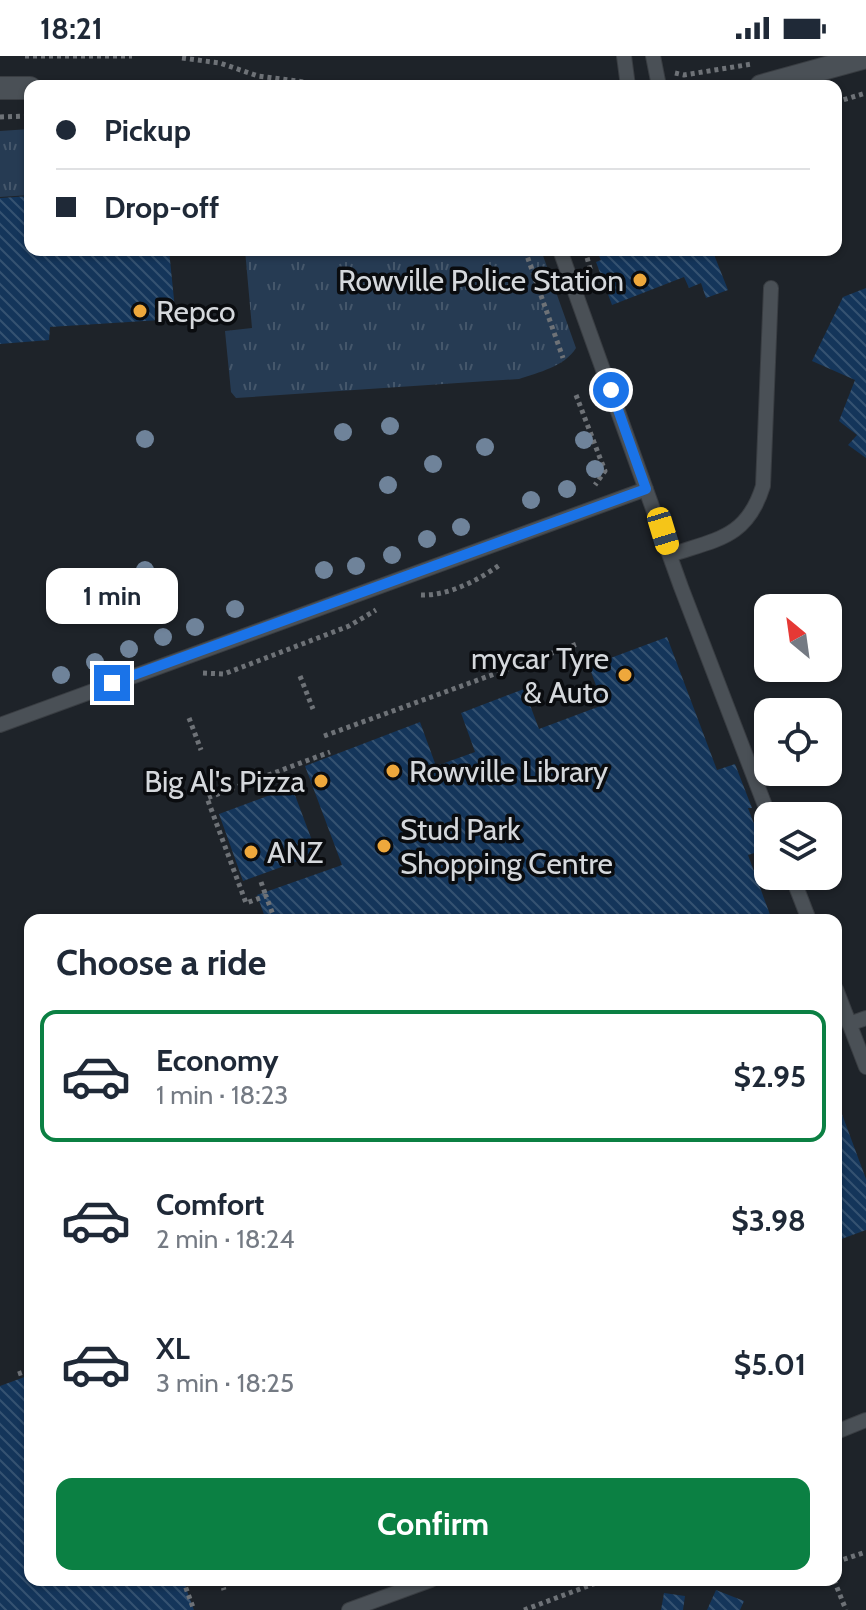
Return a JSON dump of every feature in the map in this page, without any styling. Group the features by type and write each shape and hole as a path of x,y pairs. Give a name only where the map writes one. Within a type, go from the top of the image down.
{"street":[{"path":"783,80 866,57"},
{"path":"0,88 24,88"}],"lane":[{"path":"624,56 627,80"},
{"path":"653,56 658,80"},
{"path":"562,256 764,802"},
{"path":"670,555 743,526 757,508 763,486 771,288"},
{"path":"4,722 646,489"},
{"path":"797,890 807,914"},
{"path":"842,1005 866,1067"},
{"path":"849,1024 866,1018"},
{"path":"842,1430 866,1420"},
{"path":"349,1610 415,1586"}],"path":[{"path":"25,56 132,56"},
{"path":"182,58 220,63 258,76 289,80"},
{"path":"684,75 760,62"},
{"path":"842,100 866,93"},
{"path":"0,117 24,116"},
{"path":"527,256 563,358"},
{"path":"576,395 605,471 598,484 583,489"},
{"path":"421,595 434,595 485,576 506,561"},
{"path":"190,677 203,673 224,674 349,626 388,606"},
{"path":"324,736 577,644"},
{"path":"300,676 313,709"},
{"path":"189,718 201,750"},
{"path":"266,896 246,903 207,798 330,752"},
{"path":"261,882 273,914"},
{"path":"18,1374 24,1372"},
{"path":"842,1560 866,1552"},
{"path":"185,1586 194,1610"},
{"path":"223,1586 224,1590"},
{"path":"524,1610 588,1586"},
{"path":"836,1586 846,1610"}],"green space":[{"path":"24,129 24,195 0,197 0,131"},
{"path":"246,256 543,256 576,348 558,364 519,379 236,398 231,392 225,331 252,328"}],"building":[{"path":"24,196 24,256 170,256 176,319 50,327 49,340 0,344 0,198"},
{"name":"Rowville Police Station","path":"599,256 715,256 728,290 706,298 701,283 689,288 684,277 612,305 596,262 601,260"},
{"path":"866,288 866,458 848,445 857,435 839,421 855,380 812,361 843,297"},
{"name":"Stud Park Shopping Centre","path":"667,637 717,770 735,764 752,808 748,808 754,824 754,853 748,855 754,871 754,890 761,890 770,914 264,914 257,895 342,865 305,766 420,722 436,766 475,752 461,713 524,689 539,729 603,705 589,666"},
{"path":"292,787 317,854 243,881 219,814"},
{"path":"842,1114 866,1179 866,1230 842,1239"},
{"path":"24,1377 24,1586 185,1586 194,1610 0,1610 0,1386"},
{"path":"716,1590 744,1601 740,1610 707,1610"},
{"path":"664,1593 685,1596 683,1610 661,1610"}],"place":[{"name":"Rowville Police Station","path":"640,280"},
{"name":"Repco","path":"140,311"},
{"name":"mycar Tyre & Auto","path":"625,675"},
{"name":"Rowville Library","path":"393,771"},
{"name":"Big Al's Pizza","path":"321,781"},
{"name":"Stud Park Shopping Centre","path":"384,846"},
{"name":"ANZ","path":"251,852"}],"route":[{"path":"112,683 646,489 611,390"}]}
